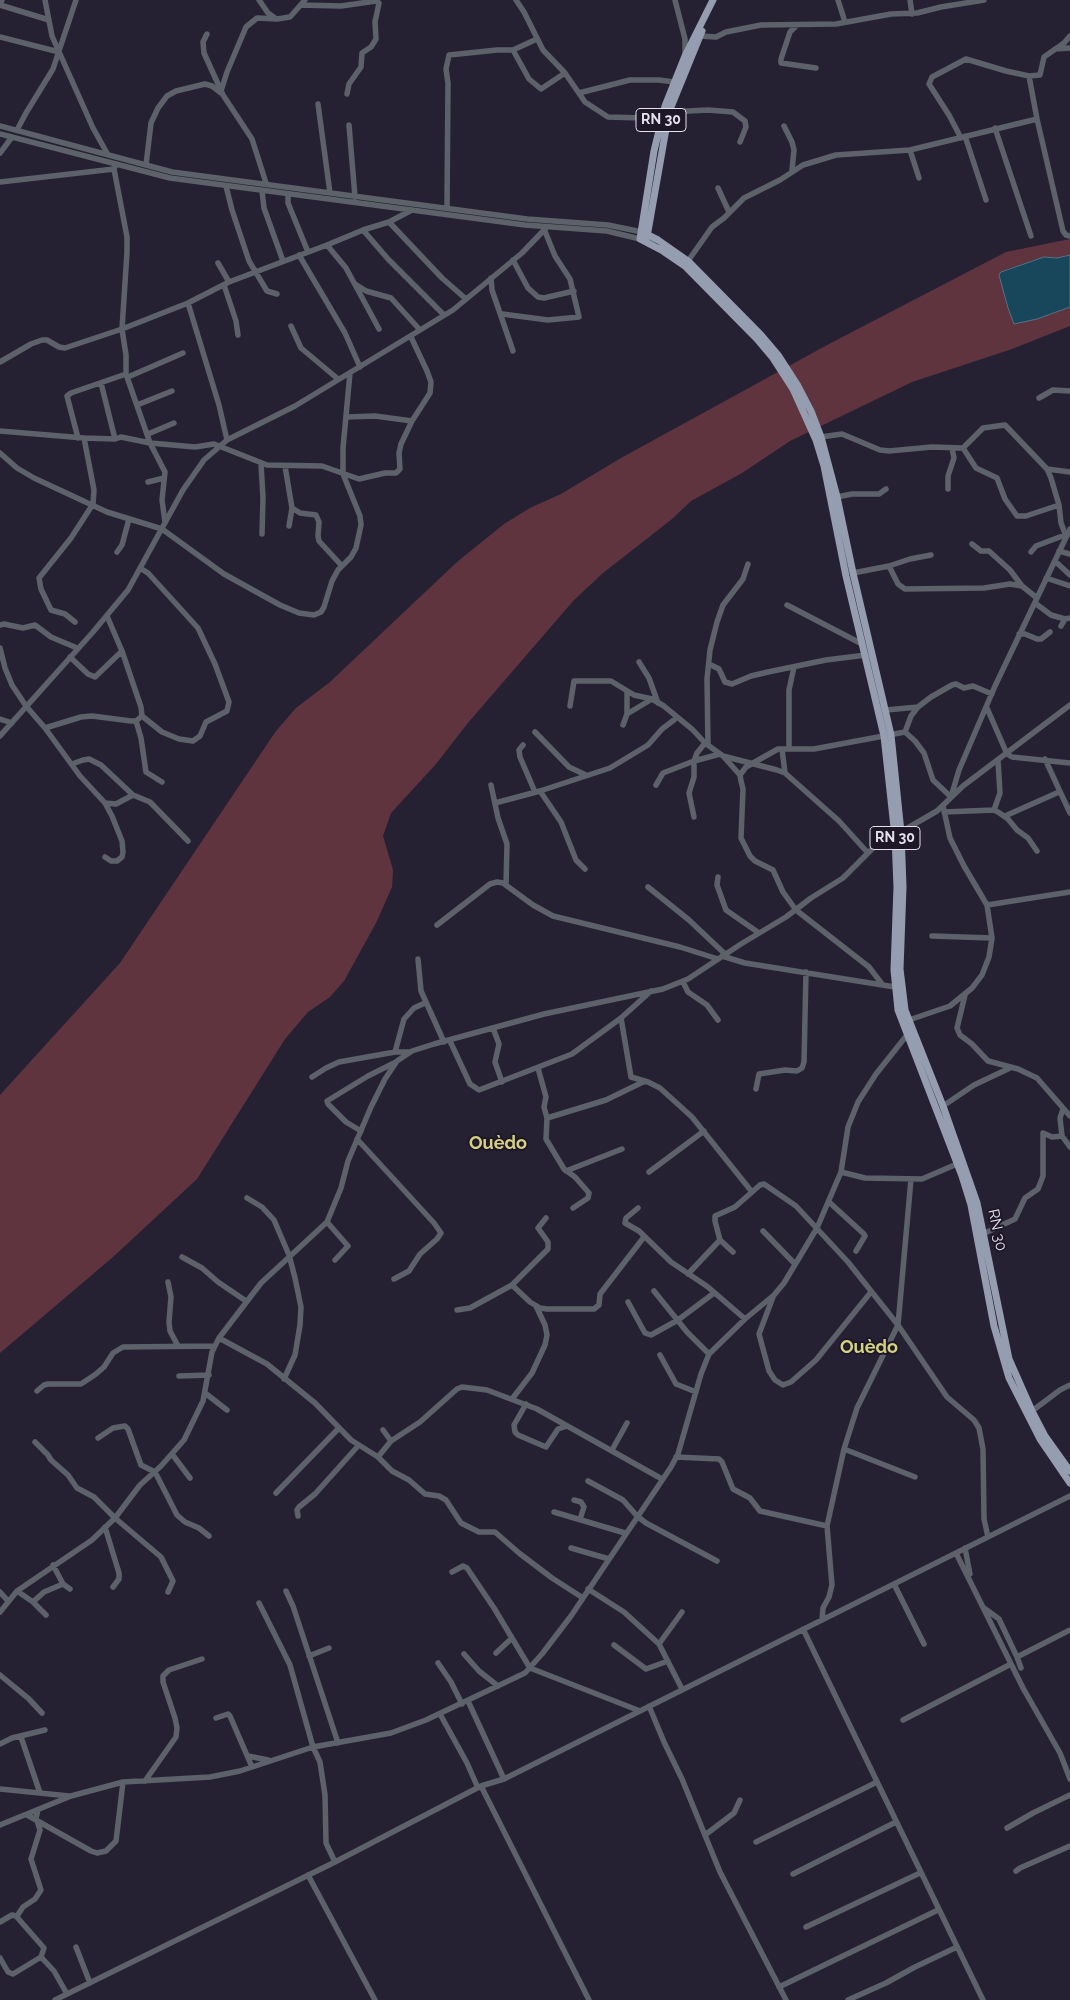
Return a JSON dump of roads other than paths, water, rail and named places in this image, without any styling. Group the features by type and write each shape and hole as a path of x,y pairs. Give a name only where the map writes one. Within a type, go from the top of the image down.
{"main road":[{"name":"RN 30","path":"644,237 669,112 713,0"},
{"name":"RN 30","path":"644,237 654,151 660,123 685,56 709,10"},
{"name":"RN 30","path":"644,237 688,261 761,335 778,355 798,386 811,411 821,437 838,497 853,573 886,710 903,887 901,987 909,1020 943,1106 970,1182 985,1234 1009,1359 1045,1436 1070,1471"},
{"name":"RN 30","path":"644,237 685,266 736,317 773,358 792,389 816,440 824,466 862,644 888,736"},
{"name":"RN 30","path":"898,834 894,970 898,1010 971,1205 994,1326 1009,1378 1040,1439 1070,1483"}],"street":[{"path":"2,0 0,5 49,20"},
{"path":"45,0 52,36 93,128 107,153"},
{"path":"17,130 48,81 76,0"},
{"path":"259,0 268,13 277,19"},
{"path":"516,0 548,56 565,73 585,102 608,117 642,118 660,123"},
{"path":"675,0 683,28 685,56"},
{"path":"838,0 844,22"},
{"path":"910,0 912,14"},
{"path":"700,36 716,37 726,32 761,25 827,25 891,14 912,14 956,2 984,0"},
{"path":"222,92 226,72 246,27 257,18 277,19 290,16 303,3 341,6 376,1 379,3 376,39 371,47 362,53 361,67 349,84 347,94"},
{"path":"786,25 790,32"},
{"path":"796,26 790,32 781,63 816,68"},
{"path":"207,34 203,42 204,53 222,92 252,138 266,183"},
{"path":"986,200 963,137 929,84 932,77 966,59 980,65 1029,76 1040,75 1044,57 1070,36"},
{"path":"0,37 59,51"},
{"path":"447,207 448,83 446,68 449,55 513,50 537,39"},
{"path":"1056,49 1070,48"},
{"path":"513,50 529,79 540,89 565,73"},
{"path":"1029,76 1063,231 1066,235 1070,236"},
{"path":"579,93 630,80 674,82"},
{"path":"146,165 151,123 158,108 167,96 176,90 205,84 222,92"},
{"path":"318,104 330,193"},
{"path":"669,112 708,110 733,112 745,121 746,126 740,142"},
{"path":"688,261 712,227 744,198 780,180 792,170 816,160 836,155 910,150 1037,119"},
{"path":"349,125 355,196"},
{"path":"0,126 178,172 527,219 608,225 644,237"},
{"path":"784,126 794,150 792,170"},
{"path":"995,128 1031,236"},
{"path":"0,134 115,167 170,178 545,228 607,231 644,237"},
{"path":"0,153 12,137"},
{"path":"910,150 919,178"},
{"path":"0,182 115,167"},
{"path":"115,167 127,237 122,329 127,376 150,443 164,468 162,500 165,522"},
{"path":"226,186 234,219 254,273 267,291 277,294"},
{"path":"718,188 729,212"},
{"path":"262,191 264,208 283,261"},
{"path":"288,194 288,203 308,252"},
{"path":"0,362 31,344 42,340 47,340 59,347 65,348 122,329 188,303 226,283 327,246 363,230 389,222 412,210"},
{"path":"389,222 442,278 466,299"},
{"path":"0,736 128,590 183,490 204,460 227,440 295,406 444,316 513,260 545,228"},
{"path":"502,314 548,320 579,317 570,279 555,256 545,228"},
{"path":"363,230 388,259 444,316"},
{"path":"327,246 346,268 378,329"},
{"path":"298,256 341,326 360,367"},
{"path":"513,260 528,288 538,297 544,298 574,291"},
{"path":"218,263 226,283 238,335"},
{"path":"492,278 492,290 502,314 513,351"},
{"path":"355,284 366,291 391,298 420,330"},
{"path":"188,303 219,406 227,440"},
{"path":"291,326 301,348 338,379"},
{"path":"0,431 81,438 115,439 122,437 150,443 195,447 220,446 261,463 285,466 322,466 359,479 398,472 401,444 412,421 430,393 431,382 411,337"},
{"path":"75,622 65,614 51,610 41,589 39,578 71,538 93,504 94,490 81,438 66,400 67,396 70,393 127,376 183,354"},
{"path":"0,453 17,468 66,494 108,512 162,529 224,574 299,613 314,615 321,612 332,581 356,548 361,525 360,516 343,474 343,448 350,373"},
{"path":"101,383 115,439"},
{"path":"1039,398 1053,390 1070,391"},
{"path":"136,405 172,391"},
{"path":"347,417 375,416 412,421"},
{"path":"148,434 174,423"},
{"path":"821,437 842,434 880,450 889,451 932,447 963,448 983,428 1005,425 1047,469 1059,505 1060,523 1066,535"},
{"path":"948,489 948,476 954,458 952,448"},
{"path":"963,448 976,468 997,478 1006,500 1018,516 1026,516 1059,505"},
{"path":"261,463 263,498 262,534"},
{"path":"285,466 292,508 289,526"},
{"path":"1047,469 1070,472"},
{"path":"148,482 164,478"},
{"path":"838,497 852,494 879,494 886,489"},
{"path":"292,508 300,514 316,515 319,522 318,536 320,541 342,566"},
{"path":"117,552 122,545 130,519"},
{"path":"909,1020 950,1006 965,994 982,975 989,958 992,938 987,905 950,838 944,809 951,796 958,770 1019,634 1070,529"},
{"path":"1031,552 1036,546 1066,535"},
{"path":"1047,542 1070,554"},
{"path":"972,544 981,551 989,551 1010,570 1022,586 1051,615 1067,618 1061,626"},
{"path":"853,573 931,555"},
{"path":"1055,561 1070,575"},
{"path":"694,817 689,793 694,778 694,761 700,749 706,744 709,664 717,622 723,604 743,579 748,564"},
{"path":"889,566 898,584 905,589 984,588 1010,584 1022,586"},
{"path":"140,568 148,573 198,628 215,664 229,702 227,711 206,722 200,736 193,741 178,739 162,732 142,716"},
{"path":"1046,578 1070,586"},
{"path":"787,605 862,644"},
{"path":"107,616 142,707 142,716"},
{"path":"0,625 4,624 23,628 35,625 51,637 77,648"},
{"path":"1019,634 1041,639 1050,632"},
{"path":"0,648 12,685 26,706 46,728 80,776 105,802 122,841 123,852 122,857 117,861 105,858"},
{"path":"70,657 88,674 95,677 122,651"},
{"path":"709,664 719,669 723,680 728,684 751,676 794,667 866,656"},
{"path":"639,662 649,678 658,703"},
{"path":"785,773 789,690 794,667"},
{"path":"570,706 572,684 576,680 611,681 634,695 652,699 722,755 740,775 743,789 741,838 744,847 755,861 774,870 783,892 796,910 869,967 882,984"},
{"path":"905,732 911,716 918,707 931,696 956,684 964,688 973,686 992,694"},
{"path":"623,725 627,714 627,691"},
{"path":"627,714 652,699"},
{"path":"951,796 1070,705"},
{"path":"886,710 918,707"},
{"path":"987,708 1007,754 1012,757 1070,763"},
{"path":"46,728 81,717 92,716 121,721 136,721 142,716"},
{"path":"495,803 538,792 610,768 648,745 674,717"},
{"path":"0,719 12,723"},
{"path":"136,721 141,738 146,772 162,782"},
{"path":"535,732 569,766 587,775"},
{"path":"740,775 746,768 762,760 773,751 814,749 905,732"},
{"path":"905,732 924,752 933,780 951,796"},
{"path":"523,745 519,750 520,757 538,792 560,822 576,860 585,869"},
{"path":"656,785 663,773 694,761 722,755 785,773 839,821 868,853"},
{"path":"1045,759 1070,813"},
{"path":"72,764 83,760 94,760 133,794 150,802 188,841"},
{"path":"994,810 1000,793 998,761"},
{"path":"491,785 507,844 506,885"},
{"path":"1005,816 1059,792"},
{"path":"111,814 116,804 133,794"},
{"path":"105,802 116,804"},
{"path":"361,1131 346,1122 327,1101 412,1052 544,1014 651,991 683,982 843,878 868,853 944,809 994,810 1005,816 1014,828 1028,838 1037,851"},
{"path":"718,877 717,885 726,910 759,933"},
{"path":"437,925 490,884 497,882 506,885 533,905 553,916 745,963 895,987"},
{"path":"648,887 689,920 722,956"},
{"path":"987,905 1070,892"},
{"path":"932,936 992,938"},
{"path":"418,959 421,991 425,1003 472,1087 479,1090 572,1054 621,1018 651,991"},
{"path":"756,1089 759,1074 785,1070 797,1071 802,1068 804,1062 806,972"},
{"path":"683,982 688,992 707,1005 718,1020"},
{"path":"965,994 958,1032 988,1061 1028,1073 1037,1078 1070,1116"},
{"path":"395,1052 404,1019 414,1008 425,1003"},
{"path":"621,1018 631,1077 646,1081 664,1092 692,1117 752,1192"},
{"path":"493,1028 499,1044 496,1062 502,1082"},
{"path":"871,1292 816,1360 791,1382 782,1386 775,1380 770,1371 759,1334 774,1295 817,1228 829,1202 840,1172 848,1127 858,1102 876,1074 901,1040 907,1035"},
{"path":"312,1077 339,1062 395,1052 412,1052"},
{"path":"0,1612 17,1591 92,1540 115,1518 140,1485 172,1454 190,1431 205,1393 215,1346 246,1301 289,1255 327,1222 336,1204 348,1161 357,1139 385,1079 397,1061"},
{"path":"538,1068 545,1090 546,1140 566,1171 585,1187 590,1196 573,1208"},
{"path":"943,1106 974,1085 1010,1068"},
{"path":"547,1118 606,1100 646,1081"},
{"path":"1062,1109 1060,1115 1062,1136 1070,1147"},
{"path":"649,1172 704,1131"},
{"path":"985,1234 1016,1219 1025,1198 1038,1190 1043,1176 1043,1133 1052,1137 1062,1136"},
{"path":"357,1139 441,1233 420,1254 409,1271 394,1279"},
{"path":"566,1171 622,1149"},
{"path":"840,1172 865,1178 922,1179 957,1164"},
{"path":"822,1620 832,1585 826,1526 844,1449 857,1408 898,1325 911,1179"},
{"path":"733,1252 720,1240 714,1221 715,1216 735,1207 761,1184 772,1188 790,1200 848,1262 898,1325 947,1397 974,1420 980,1428 983,1449 984,1519 988,1537"},
{"path":"247,1198 262,1207 274,1220 294,1272 301,1315 294,1356 284,1379"},
{"path":"829,1202 864,1234 865,1236 856,1251"},
{"path":"638,1208 626,1218 625,1223 644,1236 671,1262 714,1293 745,1319"},
{"path":"458,1310 470,1308 512,1285 548,1249 549,1244 538,1228 546,1218"},
{"path":"327,1222 348,1246 334,1260"},
{"path":"763,1231 795,1264"},
{"path":"512,1285 536,1306 547,1309 597,1308 600,1294 635,1251 644,1236"},
{"path":"688,1274 720,1240"},
{"path":"182,1257 202,1268 218,1282 246,1301"},
{"path":"168,1282 171,1297 170,1331 178,1346"},
{"path":"654,1291 709,1354"},
{"path":"628,1302 648,1335 651,1335 678,1320 714,1293"},
{"path":"0,1825 71,1796 122,1782 210,1777 252,1768 313,1747 391,1733 440,1714 525,1673 561,1631 676,1457 709,1354 745,1319 774,1295"},
{"path":"512,1398 532,1373 546,1345 546,1330 536,1306"},
{"path":"220,1338 267,1364 315,1403 358,1446 378,1457 392,1471 409,1480 425,1494 439,1496 446,1500 461,1524 479,1532 495,1532 552,1578 583,1598"},
{"path":"37,1391 48,1384 81,1384 104,1367 113,1353 123,1347 215,1346"},
{"path":"660,1355 678,1387 696,1392"},
{"path":"179,1376 209,1374"},
{"path":"1032,1411 1060,1390 1070,1385"},
{"path":"378,1457 391,1441 420,1422 456,1389 462,1387 487,1390 526,1404 662,1479"},
{"path":"205,1393 227,1410"},
{"path":"526,1404 514,1425 515,1432 518,1435 546,1447 558,1429 566,1426"},
{"path":"612,1450 627,1423"},
{"path":"98,1438 114,1428 124,1426 131,1435 141,1465 155,1472 177,1515 209,1536"},
{"path":"276,1493 339,1428"},
{"path":"383,1430 391,1441"},
{"path":"35,1442 68,1475 77,1488 94,1497 115,1518 162,1557 173,1581 168,1592"},
{"path":"298,1516 297,1510 299,1507 315,1494 358,1446"},
{"path":"844,1449 916,1477"},
{"path":"172,1454 190,1478"},
{"path":"676,1457 719,1459 733,1489 750,1498 760,1511 826,1526"},
{"path":"588,1481 623,1500 637,1516 717,1561"},
{"path":"55,2000 335,1862 480,1787 504,1779 1070,1496"},
{"path":"574,1500 583,1503 584,1506 580,1520"},
{"path":"554,1512 625,1534"},
{"path":"105,1527 119,1573 113,1587"},
{"path":"571,1548 609,1559"},
{"path":"965,1548 972,1583"},
{"path":"956,1553 1011,1664 1060,1753 1070,1779"},
{"path":"53,1565 63,1584 70,1589"},
{"path":"452,1572 463,1566 467,1568 494,1608 530,1668 640,1711"},
{"path":"33,1602 44,1592 63,1584"},
{"path":"894,1584 924,1644"},
{"path":"588,1589 624,1612 659,1644 682,1689"},
{"path":"17,1591 33,1602 46,1616"},
{"path":"286,1591 293,1606 338,1743"},
{"path":"0,1592 8,1601"},
{"path":"259,1603 290,1665 313,1747 322,1771 327,1821 326,1843 335,1862"},
{"path":"984,1608 999,1619 1021,1668"},
{"path":"659,1644 682,1612"},
{"path":"803,1629 983,2000"},
{"path":"1017,1657 1070,1630"},
{"path":"496,1653 512,1638"},
{"path":"614,1645 646,1669 668,1661"},
{"path":"309,1656 329,1648"},
{"path":"464,1654 498,1686"},
{"path":"145,1781 176,1737 175,1718 162,1676 169,1670 202,1658"},
{"path":"438,1663 451,1682 462,1704"},
{"path":"903,1720 1011,1664"},
{"path":"0,1676 28,1698 42,1712"},
{"path":"468,1700 504,1779"},
{"path":"649,1706 682,1779 720,1872 786,2000"},
{"path":"440,1714 468,1763 589,2000"},
{"path":"216,1718 224,1715 230,1716 252,1768"},
{"path":"0,1744 12,1738 45,1730"},
{"path":"21,1737 40,1793"},
{"path":"248,1756 272,1760"},
{"path":"27,1815 91,1851 97,1853 106,1851 116,1841 122,1782"},
{"path":"756,1842 877,1782"},
{"path":"0,1789 71,1796"},
{"path":"1007,1828 1070,1795"},
{"path":"705,1835 734,1813 740,1800"},
{"path":"17,1916 23,1907 35,1899 40,1890 31,1859 40,1830 37,1822 38,1810"},
{"path":"793,1874 896,1822"},
{"path":"1016,1871 1070,1846"},
{"path":"806,1927 920,1873"},
{"path":"308,1875 375,2000"},
{"path":"779,1987 938,1910"},
{"path":"0,1922 12,1915 17,1916 43,1946 41,1957 13,1974 8,1972 0,1958"},
{"path":"76,1947 90,1983"},
{"path":"848,2000 957,1947"},
{"path":"41,1957 54,1971 67,1994"}],"water":[{"path":"1070,255 1070,307 1037,319 1014,324 999,275 1001,272 1044,257 1057,258"}],"district":[{"name":"Ouèdo","path":"498,1144"},
{"name":"Ouèdo","path":"869,1348"}]}
